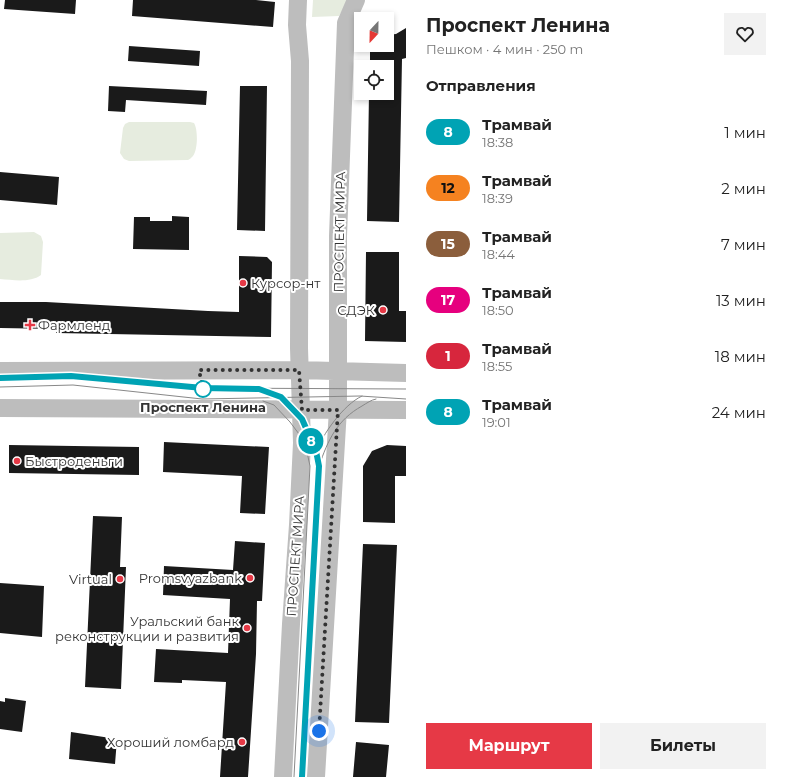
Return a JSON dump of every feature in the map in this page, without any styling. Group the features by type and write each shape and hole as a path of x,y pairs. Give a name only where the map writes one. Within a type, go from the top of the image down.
{"main road":[{"name":"ПРОСПЕКТ МИРА","path":"283,777 302,443 302,410 299,370 300,62 297,25 298,0"},
{"name":"ПРОСПЕКТ МИРА","path":"316,777 338,410 338,236 346,23 356,0"},
{"path":"0,371 338,370 406,373"},
{"path":"0,408 354,411 406,410"}],"shaded area":[{"path":"313,0 348,0 339,16 312,17"},
{"path":"129,122 194,123 197,140 195,153 188,160 129,161 124,159 120,153 123,128 125,124"},
{"path":"34,232 41,236 43,242 41,275 37,278 27,280 0,279 0,233"}],"building":[{"path":"5,0 76,0 75,14 4,9"},
{"path":"133,0 256,0 275,2 273,27 132,16"},
{"path":"406,28 406,58 402,59 399,222 367,221 369,100 394,100 394,60 370,60 370,52 394,52 394,34"},
{"path":"129,46 200,51 199,66 128,61"},
{"path":"109,86 207,91 206,105 126,100 125,112 108,111"},
{"path":"240,86 267,86 265,231 237,230"},
{"path":"0,172 59,177 57,205 0,200"},
{"path":"172,216 189,217 189,250 133,249 134,217 150,217 150,221 172,221"},
{"path":"366,252 399,252 399,311 406,311 406,342 365,341"},
{"path":"239,256 267,257 272,262 271,337 56,333 57,329 0,328 0,302 46,302 239,312"},
{"path":"164,442 269,447 265,514 240,513 242,476 163,472"},
{"path":"9,445 139,447 139,475 9,473"},
{"path":"387,445 406,446 406,476 395,476 395,523 363,522 363,466 372,451"},
{"path":"93,516 122,517 120,567 126,567 121,689 85,687"},
{"path":"235,541 265,543 262,601 257,601 256,654 248,777 220,777 226,682 182,680 182,683 154,682 156,649 228,653 230,599 163,595 164,566 233,570"},
{"path":"363,544 397,545 389,723 355,722"},
{"path":"0,583 44,586 42,637 0,633"},
{"path":"5,698 26,701 22,732 0,729 0,701 5,702"},
{"path":"71,732 117,739 115,764 69,759"},
{"path":"356,742 389,745 386,777 353,777"}],"tram line":[{"path":"0,378 71,376 203,388 406,389"},
{"name":"8","path":"0,378 71,376 203,388 259,389 281,397 302,419 316,451 319,466 302,777"},
{"path":"0,387 73,385 202,399 360,396 406,399"},
{"path":"259,389 281,397 302,419 316,451 319,466 302,777"},
{"path":"315,453 323,437 334,421 348,406 362,396"},
{"path":"319,466 330,439 340,424 353,412 376,399"},
{"path":"263,401 274,405 290,422 302,438 305,443 310,466 294,777"}],"place":[{"name":"Курсор-нт","path":"243,283"},
{"name":"СДЭК","path":"383,310"},
{"name":"Фармленд","path":"30,325"},
{"name":"Проспект Ленина","path":"203,389"},
{"name":"Быстроденьги","path":"17,461"},
{"name":"Promsvyazbank","path":"250,578"},
{"name":"Virtual","path":"120,579"},
{"name":"Уральский банк реконструкции и развития","path":"247,628"},
{"name":"Хороший ломбард","path":"242,742"}],"route":[{"path":"203,389 199,370 299,370 302,410 338,410 319,731"}]}
